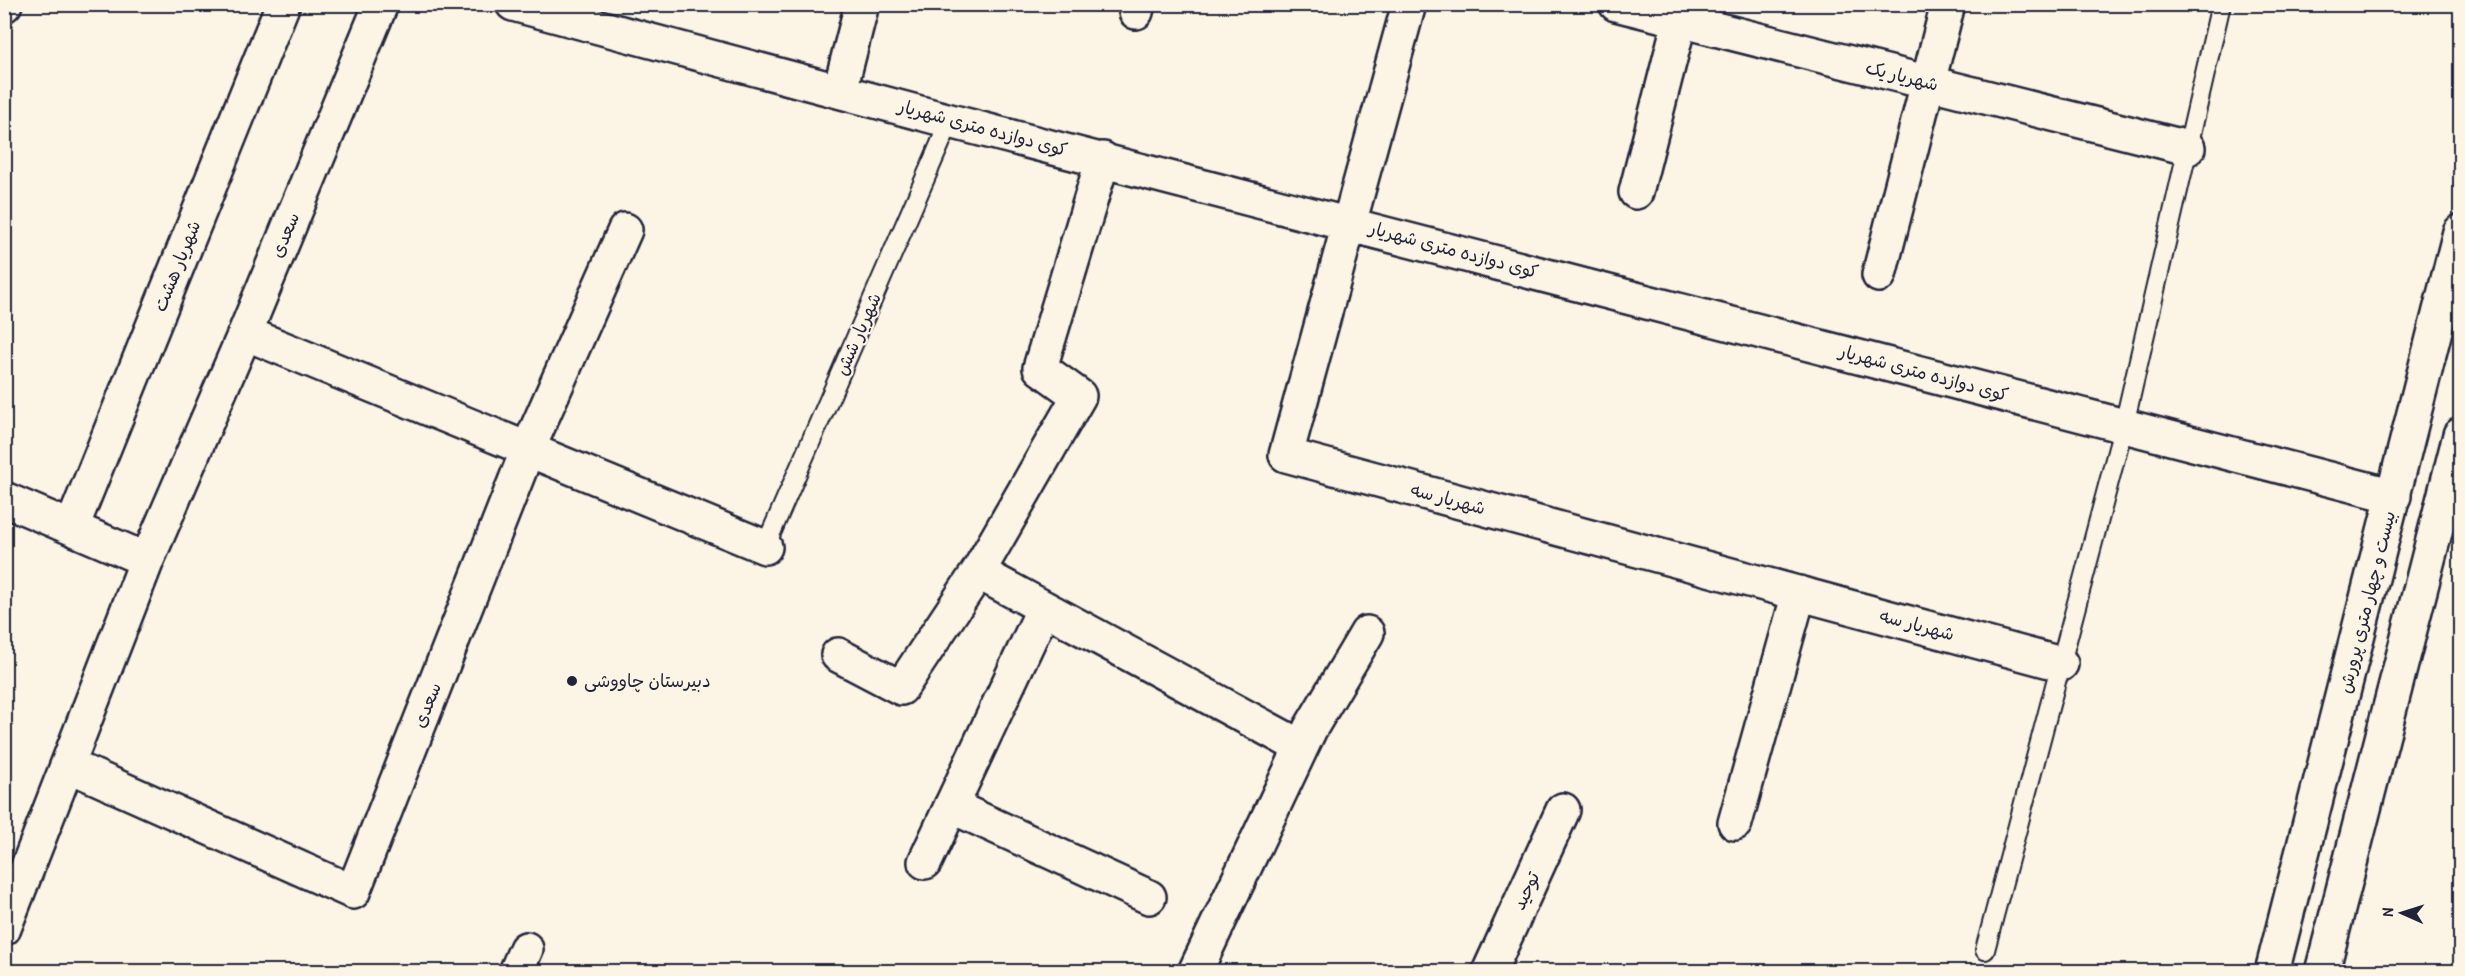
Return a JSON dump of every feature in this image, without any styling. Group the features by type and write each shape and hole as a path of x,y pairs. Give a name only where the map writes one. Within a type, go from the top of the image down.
{"street":[{"name":"شهریار هشت","path":"72,528 283,4"},
{"name":"سعدی","path":"4,928 147,560 245,333 381,4"},
{"name":"کوی دوازده متری شهریار","path":"513,4 585,14 951,121 1104,159 2451,512"},
{"path":"840,90 862,4"},
{"name":"شهریار سه","path":"1409,4 1286,455 2061,664"},
{"name":"شهریار یک","path":"1616,4 1682,12 1928,82 2188,148"},
{"path":"1879,275 1948,4"},
{"path":"1636,192 1682,12"},
{"path":"838,655 901,688 978,572 1079,396 1040,368 1104,159"},
{"name":"سعدی","path":"68,765 353,892 528,449 625,230"},
{"name":"بیست و چهار متری پرورش","path":"2272,972 2460,232"},
{"path":"245,333 765,547"},
{"path":"2326,970 2451,512 2460,435"},
{"path":"4,499 147,560"},
{"path":"978,572 1301,747"},
{"path":"1735,823 1799,593"},
{"path":"925,862 1044,608"},
{"path":"1196,972 1310,729 1367,633"},
{"path":"951,806 1149,897"},
{"name":"توحید","path":"1490,972 1563,810"}],"lane":[{"path":"1985,950 2124,425 2221,4"},
{"name":"شهریار شش","path":"765,547 951,121"}],"place":[{"name":"دبیرستان چاووشی","path":"572,681"}]}
